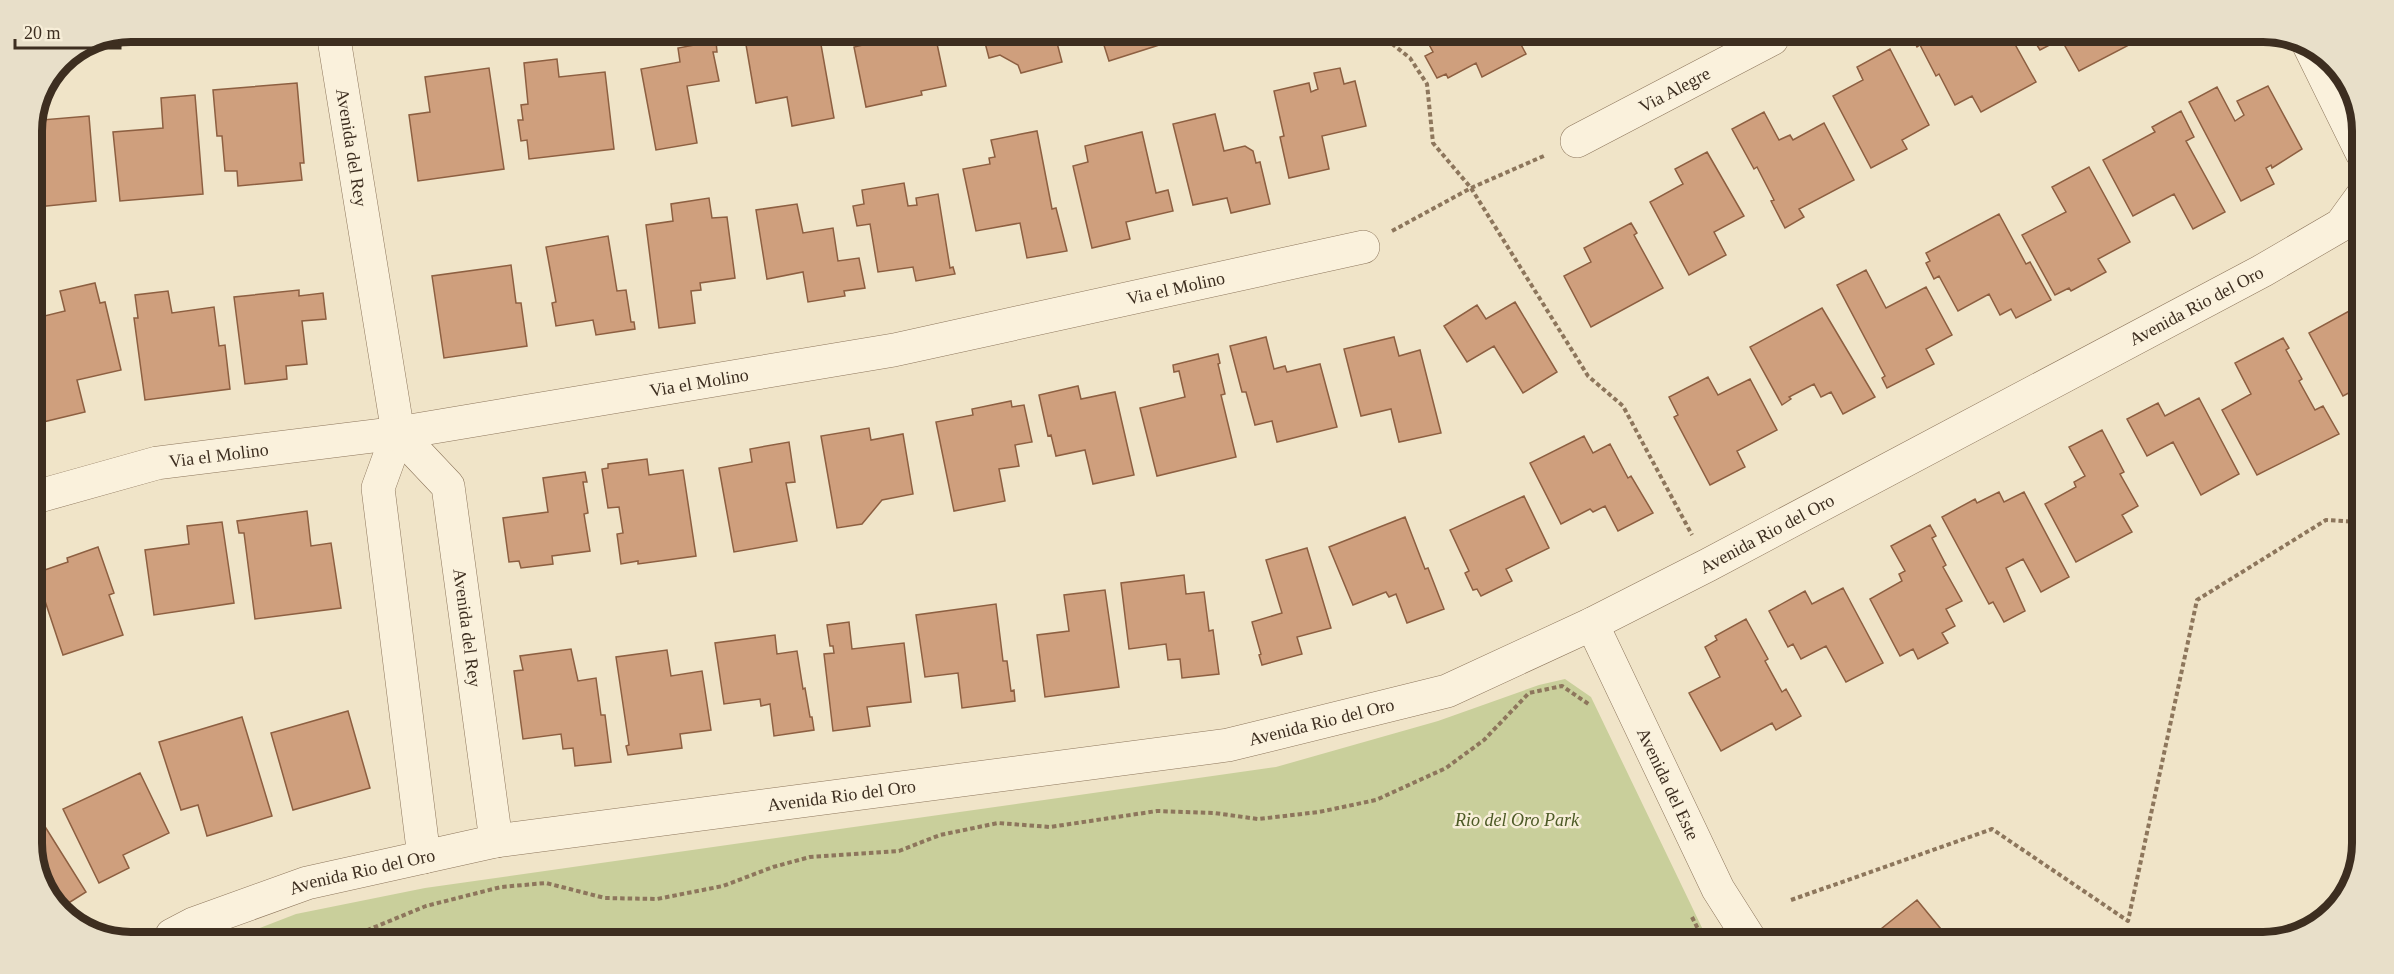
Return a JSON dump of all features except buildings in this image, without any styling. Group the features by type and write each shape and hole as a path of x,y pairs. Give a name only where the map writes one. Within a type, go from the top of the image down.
{"street":[{"name":"Avenida del Rey","path":"334,42 398,432 378,488 424,857"},
{"name":"Via Alegre","path":"1577,141 1766,42"},
{"path":"2317,61 2352,133"},
{"name":"Avenida Rio del Oro","path":"178,932 193,924 307,883 496,841 1228,745 1447,691 1592,624 1708,565 2307,246 2341,225 2352,210"},
{"name":"Via el Molino","path":"42,495 157,463 398,432 894,350 1363,247"},
{"name":"Avenida del Rey","path":"398,432 448,486 496,841"},
{"name":"Avenida del Este","path":"1592,624 1718,889 1745,932"}],"path":[{"path":"1390,42 1410,58 1428,84 1433,143 1471,188 1588,376 1623,406 1708,565"},
{"path":"1363,247 1471,188 1577,141"},
{"path":"1791,900 1992,829 2128,921 2197,600 2326,520 2352,522"},
{"path":"362,932 426,906 501,887 546,883 605,898 657,898 723,886 773,867 810,857 899,851 940,835 998,823 1050,827 1157,811 1214,813 1258,819 1319,812 1376,800 1446,768 1484,740 1529,693 1562,686 1588,702 1594,712"},
{"path":"1689,911 1700,932"}],"green space":[{"name":"Rio del Oro Park","path":"1565,679 1591,697 1704,932 249,932 296,914 425,888 1276,767 1438,721 1539,685"}]}
